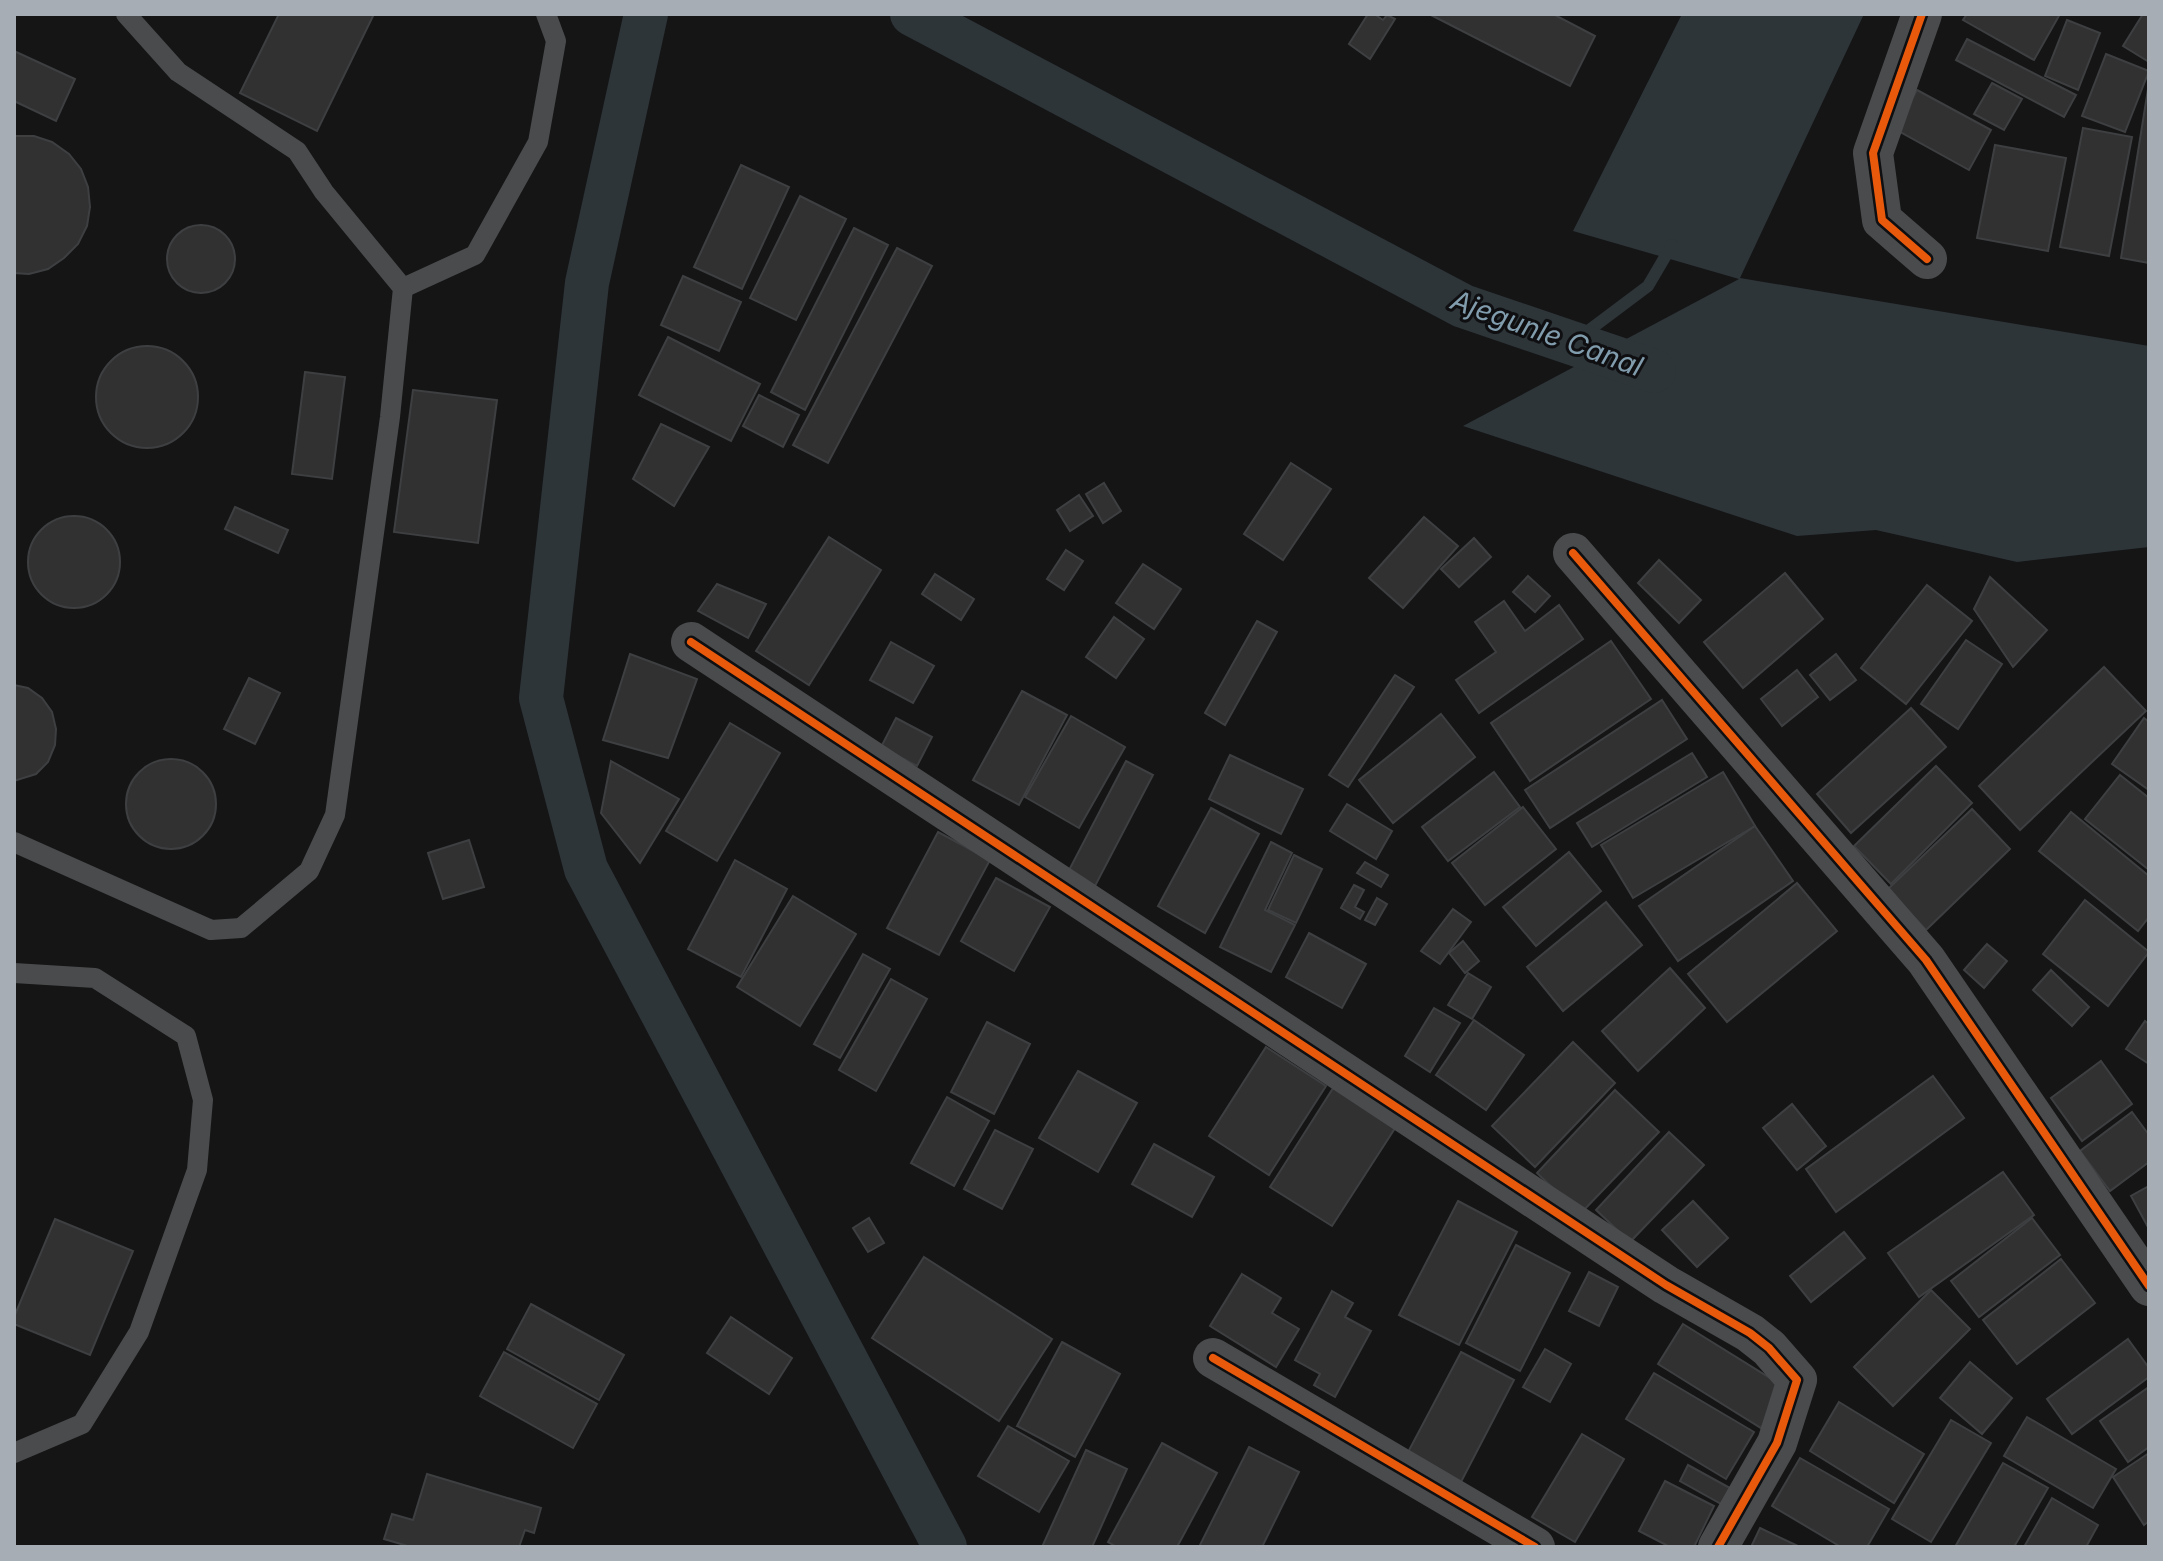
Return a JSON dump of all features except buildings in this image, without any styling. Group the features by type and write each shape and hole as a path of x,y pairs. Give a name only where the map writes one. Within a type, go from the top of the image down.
{"street":[{"path":"1922,14 1873,153 1882,220 1927,259"},
{"path":"1573,553 1926,960 2149,1286"},
{"path":"691,642 1666,1285 1750,1333 1769,1348 1797,1380 1777,1443 1718,1547"},
{"path":"1213,1358 1535,1547"}],"lane":[{"path":"14,842 211,930 241,928 309,871 335,815 390,417 403,288 324,192 297,151 178,72 126,14"},
{"path":"403,288 475,255 538,142 556,41 546,14"},
{"path":"14,973 95,978 186,1036 203,1100 197,1170 139,1332 82,1424 14,1453"}],"shaded area":[{"path":"1682,14 1864,14 1740,278 2149,346 2149,547 2017,562 1876,530 1797,536 1463,426 1739,279 1573,231"}],"waterway":[{"path":"646,14 587,283 541,698 586,869 945,1547"},
{"name":"Ajegunle Canal","path":"912,14 1463,306 1654,371"},
{"path":"1572,343 1648,286 1672,245"}],"cycle path":[{"path":"1922,14 1873,153 1882,220 1927,259"},
{"path":"1573,553 1926,960 2149,1286"},
{"path":"691,642 1666,1285 1750,1333 1769,1348 1797,1380 1777,1443 1718,1547"},
{"path":"1213,1358 1535,1547"}]}
